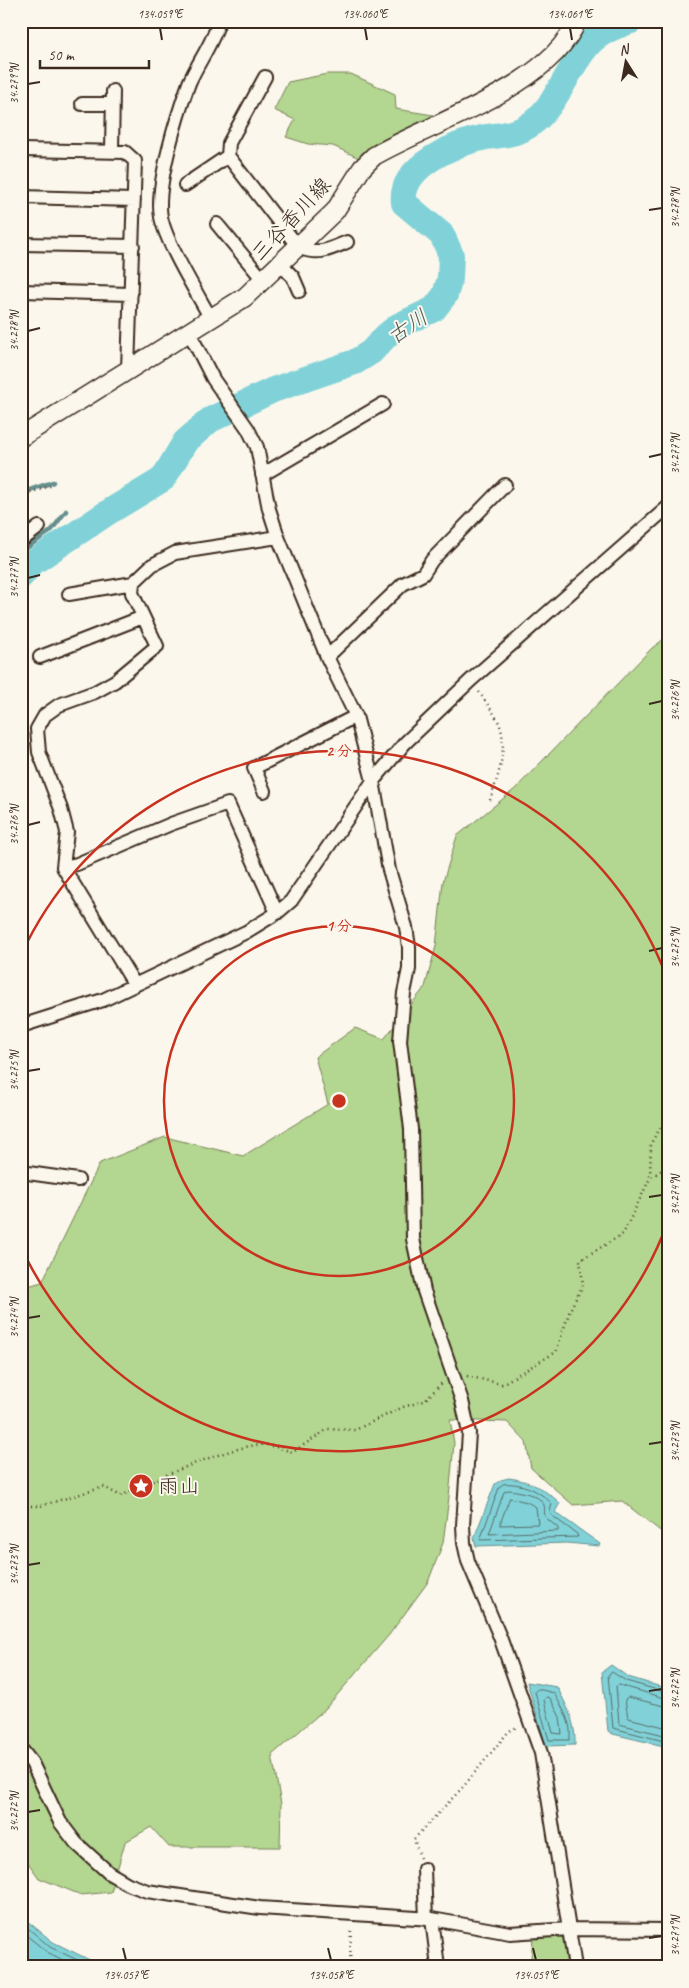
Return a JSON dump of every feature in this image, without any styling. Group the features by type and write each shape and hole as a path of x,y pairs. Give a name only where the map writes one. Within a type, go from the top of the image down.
{"main road":[{"name":"三谷香川線","path":"21,437 245,297 336,211 362,168 374,156 492,98 535,70 562,45 577,21"}],"street":[{"path":"211,319 170,240 161,217 160,200 176,128 190,82 216,31 219,21"},
{"path":"265,77 229,143 228,156 299,248 314,253 348,242"},
{"path":"112,151 113,91"},
{"path":"82,104 113,104"},
{"path":"21,150 125,152 136,161 128,370"},
{"path":"185,185 228,156"},
{"path":"21,197 134,200"},
{"path":"217,224 264,281"},
{"path":"21,244 132,246"},
{"path":"281,265 293,277 299,291"},
{"path":"21,291 131,294"},
{"path":"190,332 212,378 233,407 256,447 269,509 278,537 327,657 356,716 373,781 389,870 406,927 409,948 409,969 404,993 400,1041 411,1129 413,1239 427,1300 462,1401 469,1433 463,1524 464,1543 468,1561 500,1637 531,1721 540,1753 574,1967"},
{"path":"262,475 383,404"},
{"path":"327,657 404,584 423,574 432,560 505,485"},
{"path":"21,1026 103,1000 246,932 277,913 291,900 373,781 405,743 471,680 668,506"},
{"path":"21,541 39,528"},
{"path":"69,594 133,583 152,565 175,553 278,537"},
{"path":"133,583 132,594 157,646 115,681 95,692 59,705 45,715 37,729 39,752 61,809 67,832 63,867 134,985"},
{"path":"40,657 143,617"},
{"path":"264,791 254,768 356,716"},
{"path":"63,867 77,864 171,824 228,804 277,913"},
{"path":"21,1172 78,1180"},
{"path":"21,1749 32,1763 60,1822 76,1843 109,1873 128,1884 172,1896 260,1908 429,1919 510,1933 569,1929 668,1930"},
{"path":"424,1869 429,1919 438,1967"}],"path":[{"path":"21,496 53,485"},
{"path":"471,680 498,722 504,742 497,779 489,803"},
{"path":"21,1506 40,1506 104,1487 121,1496 190,1465 248,1447 266,1444 293,1452 328,1430 355,1430 403,1407 424,1401 452,1372 502,1384 556,1352 570,1310 583,1285 580,1260 622,1234 650,1178 651,1143 668,1115"},
{"path":"650,1178 668,1166"},
{"path":"424,1869 414,1839 463,1787 509,1731 531,1721"},
{"path":"350,1967 352,1913"}],"green space":[{"path":"327,74 351,74 395,94 396,109 433,115 430,121 369,148 359,158 333,146 308,144 286,137 295,120 274,110 288,82"},
{"path":"668,636 668,1537 622,1501 573,1505 531,1468 526,1442 507,1422 450,1420 454,1443 443,1543 428,1582 389,1635 325,1709 272,1755 281,1804 280,1847 169,1847 151,1827 125,1842 111,1892 81,1895 39,1878 21,1853 21,1288 42,1282 100,1163 165,1137 243,1156 328,1104 315,1057 355,1028 384,1039 425,987 436,946 443,882 457,836 515,789 652,648"},
{"path":"558,1935 565,1940 568,1967 530,1967 533,1938"}],"water":[{"path":"509,1478 537,1486 560,1503 555,1512 600,1544 599,1546 567,1543 476,1546 474,1538 495,1484"},
{"path":"611,1665 628,1677 668,1689 668,1747 613,1734 608,1731 602,1672"},
{"path":"527,1682 557,1687 572,1722 575,1745 546,1746"},
{"path":"21,1916 53,1942 104,1967 21,1967"}],"waterway":[{"name":"古川","path":"21,576 32,563 107,513 163,479 185,442 210,420 273,390 355,362 371,352 398,326 434,309 445,295 450,278 451,255 442,235 404,203 405,190 410,178 420,167 446,151 474,140 523,129 535,121 553,100 576,62 593,40 606,31 631,21"},
{"path":"21,493 53,482"},
{"path":"21,552 51,531 66,511"}],"place":[{"name":"雨山","path":"141,1486"}]}
